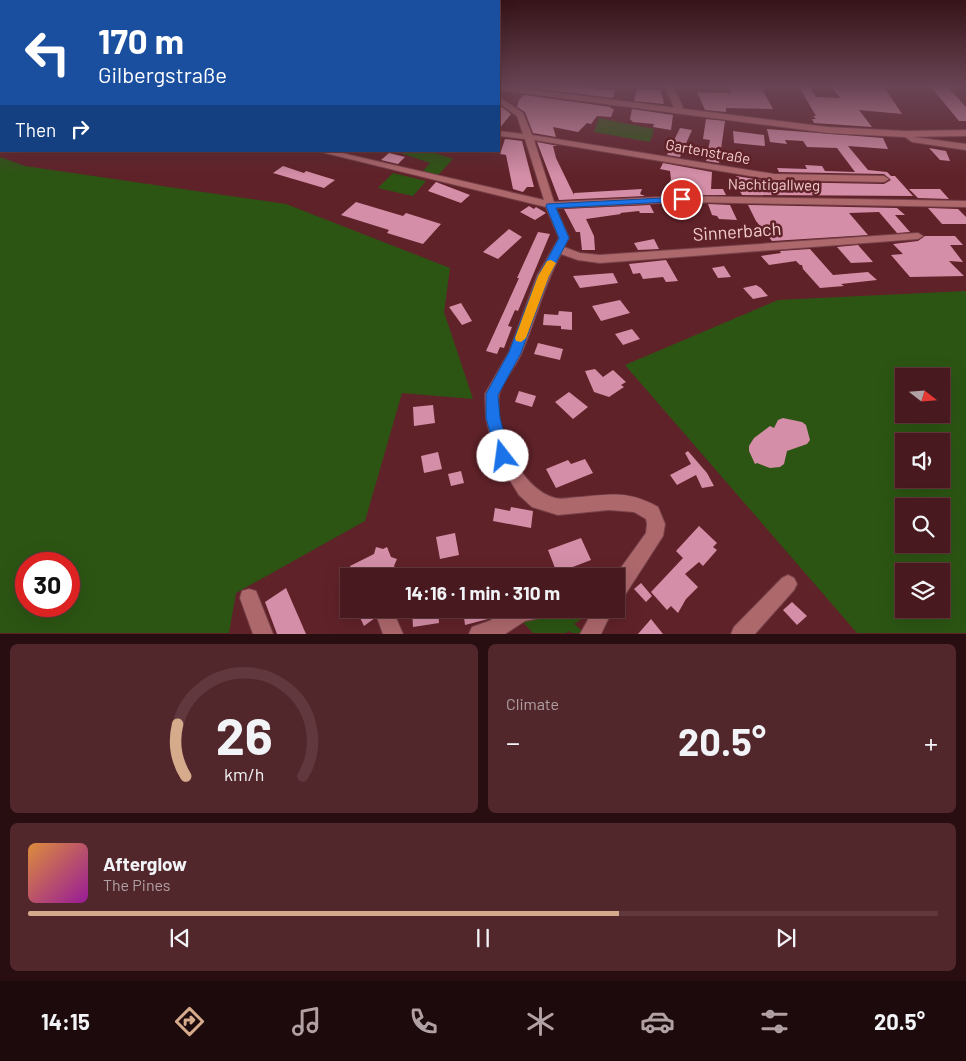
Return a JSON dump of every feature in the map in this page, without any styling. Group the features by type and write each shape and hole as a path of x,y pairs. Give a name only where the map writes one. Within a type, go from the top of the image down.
{"main road":[{"path":"718,117 828,130 906,134 966,133"}],"street":[{"path":"521,117 550,206 564,238 543,276 515,353 492,394 493,418 503,456 525,490 538,501 558,507 609,502 636,504 652,513 656,524 654,536 625,578"},
{"name":"Gartenstraße","path":"500,134 551,139 774,177 884,179"},
{"path":"906,134 912,139 966,147"},
{"name":"Nachtigallweg","path":"325,152 550,206 682,199 966,204"},
{"name":"Sinnerbach","path":"559,249 578,256 600,259 918,236"},
{"path":"741,634 788,584"},
{"path":"249,598 263,634"},
{"path":"387,618 393,634"},
{"path":"480,634 493,630 512,618"},
{"path":"590,634 599,618"}],"green space":[{"path":"599,118 654,129 650,142 594,132"},
{"path":"398,152 432,152 453,159 438,175 423,171 430,163"},
{"path":"0,157 25,166 286,204 450,268 444,312 473,399 402,393 365,521 236,593 229,633 0,633"},
{"path":"393,173 426,181 413,196 378,188"},
{"path":"966,291 966,633 857,633 625,365 778,300"},
{"path":"519,618 583,618 574,624 585,633 572,633 569,631 566,633 533,633"}],"building":[{"path":"500,117 509,117 500,128"},
{"path":"527,117 597,117 591,124 587,123 578,132 553,127 556,137 533,133"},
{"path":"630,117 673,117 671,130 653,127 654,124 633,122"},
{"path":"814,117 864,117 872,127 814,123 812,119 816,119"},
{"path":"955,117 966,117 966,121 959,121"},
{"path":"706,119 725,121 719,163 706,161 710,140 703,139"},
{"path":"680,128 692,130 680,157 667,155"},
{"path":"767,129 883,138 888,149 848,146 868,170 887,172 891,176 895,176 913,196 742,195 736,184 736,176 774,182 884,184 891,180 884,174 779,172 777,168 807,169 805,165 822,166 825,171 855,172 837,148 807,147 803,141 785,140 787,144 770,142"},
{"path":"733,131 764,135 765,146 734,143"},
{"path":"505,139 522,141 534,187 527,187 523,192 513,189 506,155 500,154"},
{"path":"537,142 558,146 553,146 556,158 574,195 574,193 642,189 640,194 645,196 559,200"},
{"path":"929,148 946,151 950,161 940,160"},
{"path":"389,153 405,157 398,164 381,160"},
{"path":"663,163 712,172 711,189 723,189 726,195 666,195 671,179 670,171 660,169"},
{"path":"283,166 335,180 324,188 273,173"},
{"path":"436,182 470,195 461,203 428,191"},
{"path":"909,189 940,189 949,199 918,198"},
{"path":"356,202 403,216 406,213 441,224 423,244 387,233 389,230 341,215"},
{"path":"708,204 730,205 737,220 719,219 717,216 712,215"},
{"path":"650,205 654,213 640,213 639,211 586,219 594,236 595,250 582,250 580,232 576,232 564,209"},
{"path":"748,205 897,208 905,215 895,215 910,232 897,233 879,212 849,213 868,235 772,241 756,221"},
{"path":"529,206 534,209 536,207 546,213 535,220 520,212"},
{"path":"928,208 958,209 966,217 966,224 942,224"},
{"path":"509,229 522,237 498,259 483,252"},
{"path":"538,232 550,234 518,311 515,310 508,326 512,327 504,348 500,347 497,354 486,351 519,278 517,278"},
{"path":"925,236 955,236 963,245 950,245 963,262 949,261 964,276 910,277 891,255 903,254 893,244 918,241"},
{"path":"654,239 659,249 638,250 634,243"},
{"path":"858,245 873,262 851,263 837,247"},
{"path":"810,249 833,275 868,272 877,280 820,288 803,269 802,265 796,261 769,265 761,256 781,253 780,251"},
{"path":"666,260 678,281 666,282 663,277 643,279 640,273 633,274 629,264"},
{"path":"724,266 731,277 718,278 712,268"},
{"path":"613,273 618,283 580,288 573,276"},
{"path":"756,285 768,296 753,299 743,288"},
{"path":"620,300 630,313 601,321 592,306"},
{"path":"461,303 472,321 462,325 449,307"},
{"path":"559,311 572,312 572,330 561,329 561,326 543,325 544,314 558,315"},
{"path":"632,329 640,339 623,345 615,334"},
{"path":"538,343 563,349 560,360 534,354"},
{"path":"595,369 603,377 613,370 626,382 621,385 624,387 609,397 594,392 585,371"},
{"path":"519,391 536,396 532,407 515,402"},
{"path":"569,392 588,407 573,419 555,402"},
{"path":"433,405 435,423 414,426 413,407"},
{"path":"783,418 802,422 806,425 810,440 807,444 787,451 784,464 780,467 770,468 755,464 749,451 749,446 754,438 770,426 774,428 778,420"},
{"path":"688,451 707,473 714,486 702,488 696,475 677,485 670,475 691,464 685,453"},
{"path":"438,452 442,469 424,473 421,456"},
{"path":"585,459 593,473 556,488 546,469 568,460 571,464"},
{"path":"461,471 464,483 451,486 448,474"},
{"path":"511,507 533,511 531,528 493,521 495,508 510,511"},
{"path":"699,526 717,543 713,547 717,550 703,566 699,562 685,574 698,587 686,599 678,613 671,606 667,610 651,592 683,558 676,551"},
{"path":"455,533 459,555 440,559 436,537"},
{"path":"581,538 591,560 570,568 555,568 548,550"},
{"path":"376,547 383,549 387,547 391,557 397,559 395,568 351,568 350,566 374,554"},
{"path":"641,583 652,596 646,602 634,589"},
{"path":"286,588 306,634 277,634 265,602"},
{"path":"792,602 807,616 797,625 783,610"},
{"path":"360,618 375,618 364,626"},
{"path":"412,618 439,618 439,623 413,627"},
{"path":"464,618 488,618 488,619 465,625"},
{"path":"651,619 663,634 638,634"}],"slow traffic":[{"path":"521,338 543,276 551,263"}],"route":[{"path":"503,456 493,418 492,394 515,353 543,276 564,238 550,206 682,199"}]}
